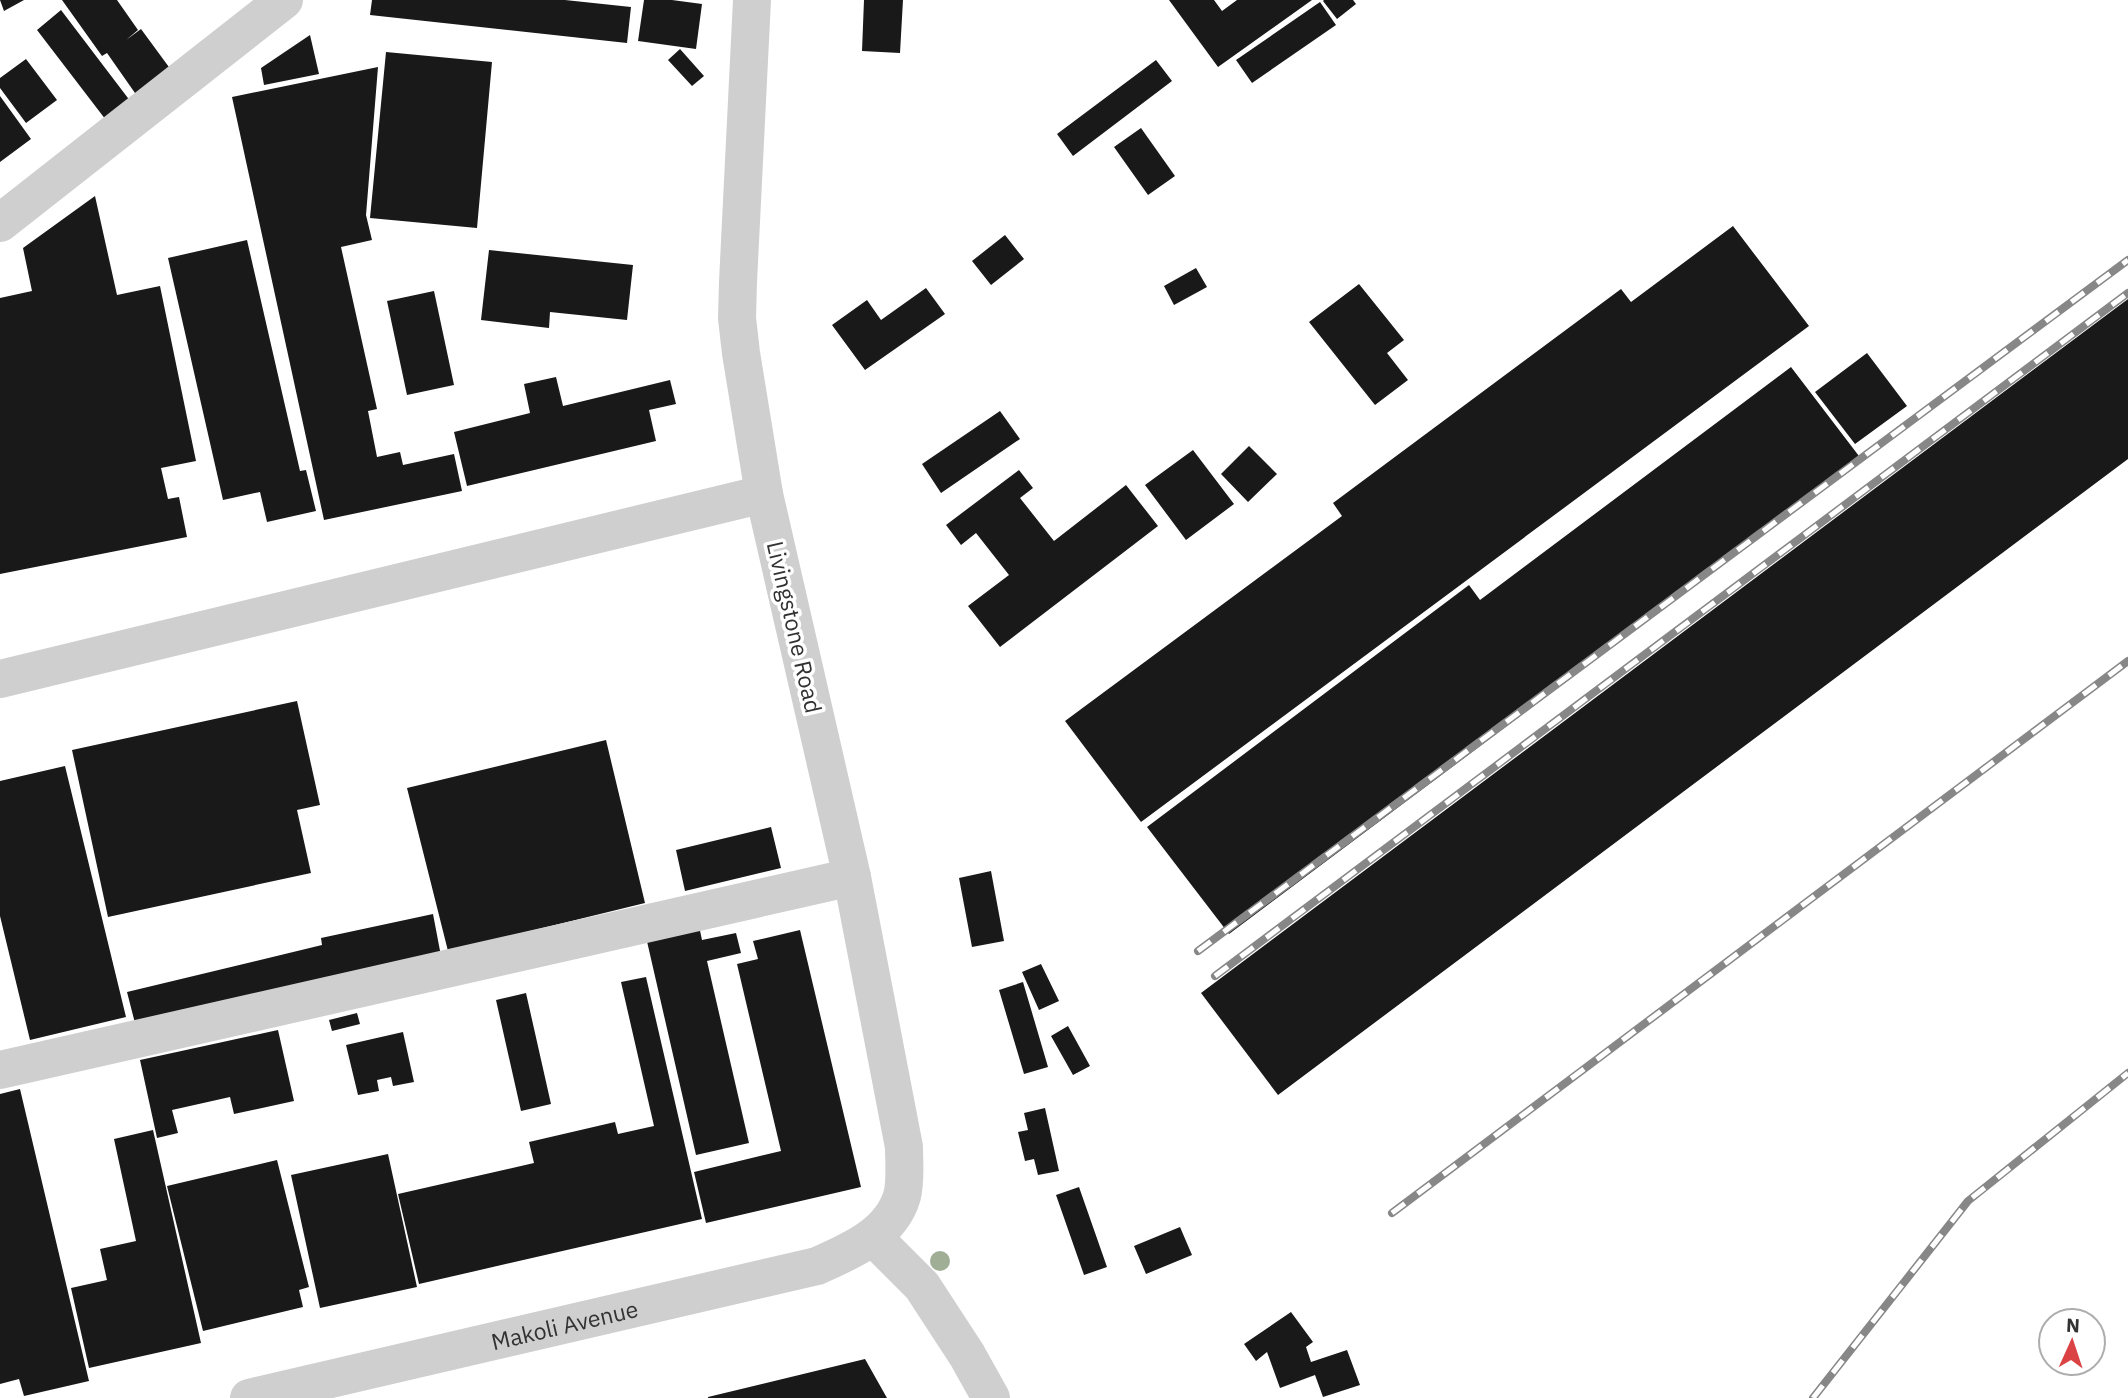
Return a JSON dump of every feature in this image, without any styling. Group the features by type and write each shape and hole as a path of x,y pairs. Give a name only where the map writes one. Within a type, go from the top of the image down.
{"street":[{"path":"0,223 284,0"},
{"name":"Livingstone Road","path":"752,0 737,318 764,494 852,877 904,1159 902,1195 893,1217 873,1237"},
{"path":"0,680 764,494"},
{"path":"0,1070 852,877"},
{"path":"873,1237 922,1286 967,1355 991,1398"},
{"name":"Makoli Avenue","path":"250,1398 817,1266 873,1237"}],"building":[{"path":"0,0 24,0 4,11"},
{"path":"62,0 117,0 138,30 126,40 141,29 177,78 142,103 107,53 102,56"},
{"path":"372,0 565,0 631,7 627,43 370,15"},
{"path":"644,0 702,4 696,49 638,41"},
{"path":"864,0 903,0 900,53 862,51"},
{"path":"1169,0 1214,0 1222,11 1237,0 1312,0 1218,67"},
{"path":"1324,0 1353,0 1356,4 1337,19"},
{"path":"1320,2 1336,25 1252,83 1236,60"},
{"path":"61,10 134,106 109,124 37,30"},
{"path":"310,35 319,74 264,85 261,68"},
{"path":"680,49 704,76 692,86 668,60"},
{"path":"386,52 492,62 477,228 370,218"},
{"path":"26,59 57,100 26,123 0,88 0,78"},
{"path":"1156,60 1172,81 1073,156 1057,134"},
{"path":"378,67 366,215 372,240 341,247 377,409 368,411 377,457 400,452 403,465 454,454 462,491 324,520 232,97"},
{"path":"0,96 31,139 0,162"},
{"path":"1141,128 1175,176 1148,195 1114,147"},
{"path":"95,196 117,295 160,286 196,461 161,468 168,499 179,497 187,537 0,574 0,298 32,291 23,248"},
{"path":"1733,226 1809,326 1141,822 1065,721 1342,516 1333,503 1621,289 1631,302"},
{"path":"1005,235 1024,259 991,285 972,261"},
{"path":"247,240 300,471 306,470 316,511 267,522 260,492 223,500 168,258"},
{"path":"489,250 633,265 627,320 550,312 549,328 481,320"},
{"path":"1196,268 1207,287 1174,305 1164,286"},
{"path":"1359,284 1404,340 1387,353 1408,380 1375,405 1309,322"},
{"path":"926,288 945,314 865,370 832,325 867,300 881,320"},
{"path":"434,291 454,385 407,395 387,301"},
{"path":"2128,299 2128,459 1278,1095 1201,993"},
{"path":"1867,353 1907,406 1855,444 1815,392"},
{"path":"1791,367 1862,460 1229,934 1147,827 1469,585 1480,600"},
{"path":"556,377 563,406 670,380 676,404 649,410 656,441 467,486 454,432 530,413 524,384"},
{"path":"1000,411 1020,439 941,493 922,464"},
{"path":"1249,446 1277,474 1248,502 1221,474"},
{"path":"1193,450 1234,504 1186,540 1145,485"},
{"path":"1019,470 1033,488 1020,498 1054,541 1126,485 1158,526 1000,647 968,606 1009,575 976,533 961,545 946,525"},
{"path":"297,701 320,805 297,810 311,873 108,917 72,750"},
{"path":"606,740 645,903 448,951 407,788"},
{"path":"65,766 126,1017 30,1040 0,916 0,781"},
{"path":"771,827 781,868 685,891 676,850"},
{"path":"991,871 1004,941 972,947 959,878"},
{"path":"433,914 441,956 136,1027 127,992 322,945 321,938"},
{"path":"699,926 702,940 736,933 741,953 707,961 749,1143 696,1155 646,937"},
{"path":"800,930 861,1187 706,1223 694,1172 781,1151 737,964 758,959 753,941"},
{"path":"1041,964 1059,1001 1039,1010 1022,972"},
{"path":"646,977 702,1219 419,1284 398,1194 534,1163 529,1142 615,1122 618,1134 654,1126 621,982"},
{"path":"1023,982 1048,1067 1024,1074 999,990"},
{"path":"526,993 551,1104 521,1111 496,1000"},
{"path":"357,1013 360,1024 332,1031 329,1020"},
{"path":"1068,1026 1090,1066 1073,1075 1051,1036"},
{"path":"278,1030 294,1101 234,1114 230,1097 172,1110 178,1133 157,1138 140,1060"},
{"path":"403,1032 414,1082 393,1086 391,1077 377,1080 379,1091 358,1095 346,1045"},
{"path":"20,1089 89,1381 24,1396 19,1379 0,1384 0,1094"},
{"path":"1045,1108 1059,1171 1038,1175 1034,1159 1025,1161 1018,1132 1028,1130 1024,1113"},
{"path":"153,1130 201,1343 89,1368 71,1288 107,1280 100,1249 136,1241 114,1139"},
{"path":"388,1154 417,1287 320,1308 291,1175"},
{"path":"277,1160 309,1287 299,1290 303,1307 203,1331 167,1186"},
{"path":"1079,1187 1107,1267 1084,1275 1056,1195"},
{"path":"1180,1227 1192,1255 1146,1274 1134,1246"},
{"path":"1291,1312 1313,1342 1306,1347 1311,1362 1347,1350 1360,1385 1323,1397 1315,1375 1280,1388 1267,1352 1256,1361 1244,1344"},
{"path":"865,1359 887,1398 708,1398 708,1397"}],"railway":[{"path":"1198,951 2128,260"},
{"path":"1215,976 2128,293"},
{"path":"1392,1213 2128,661"},
{"path":"1813,1398 1968,1201 2128,1073"}]}
